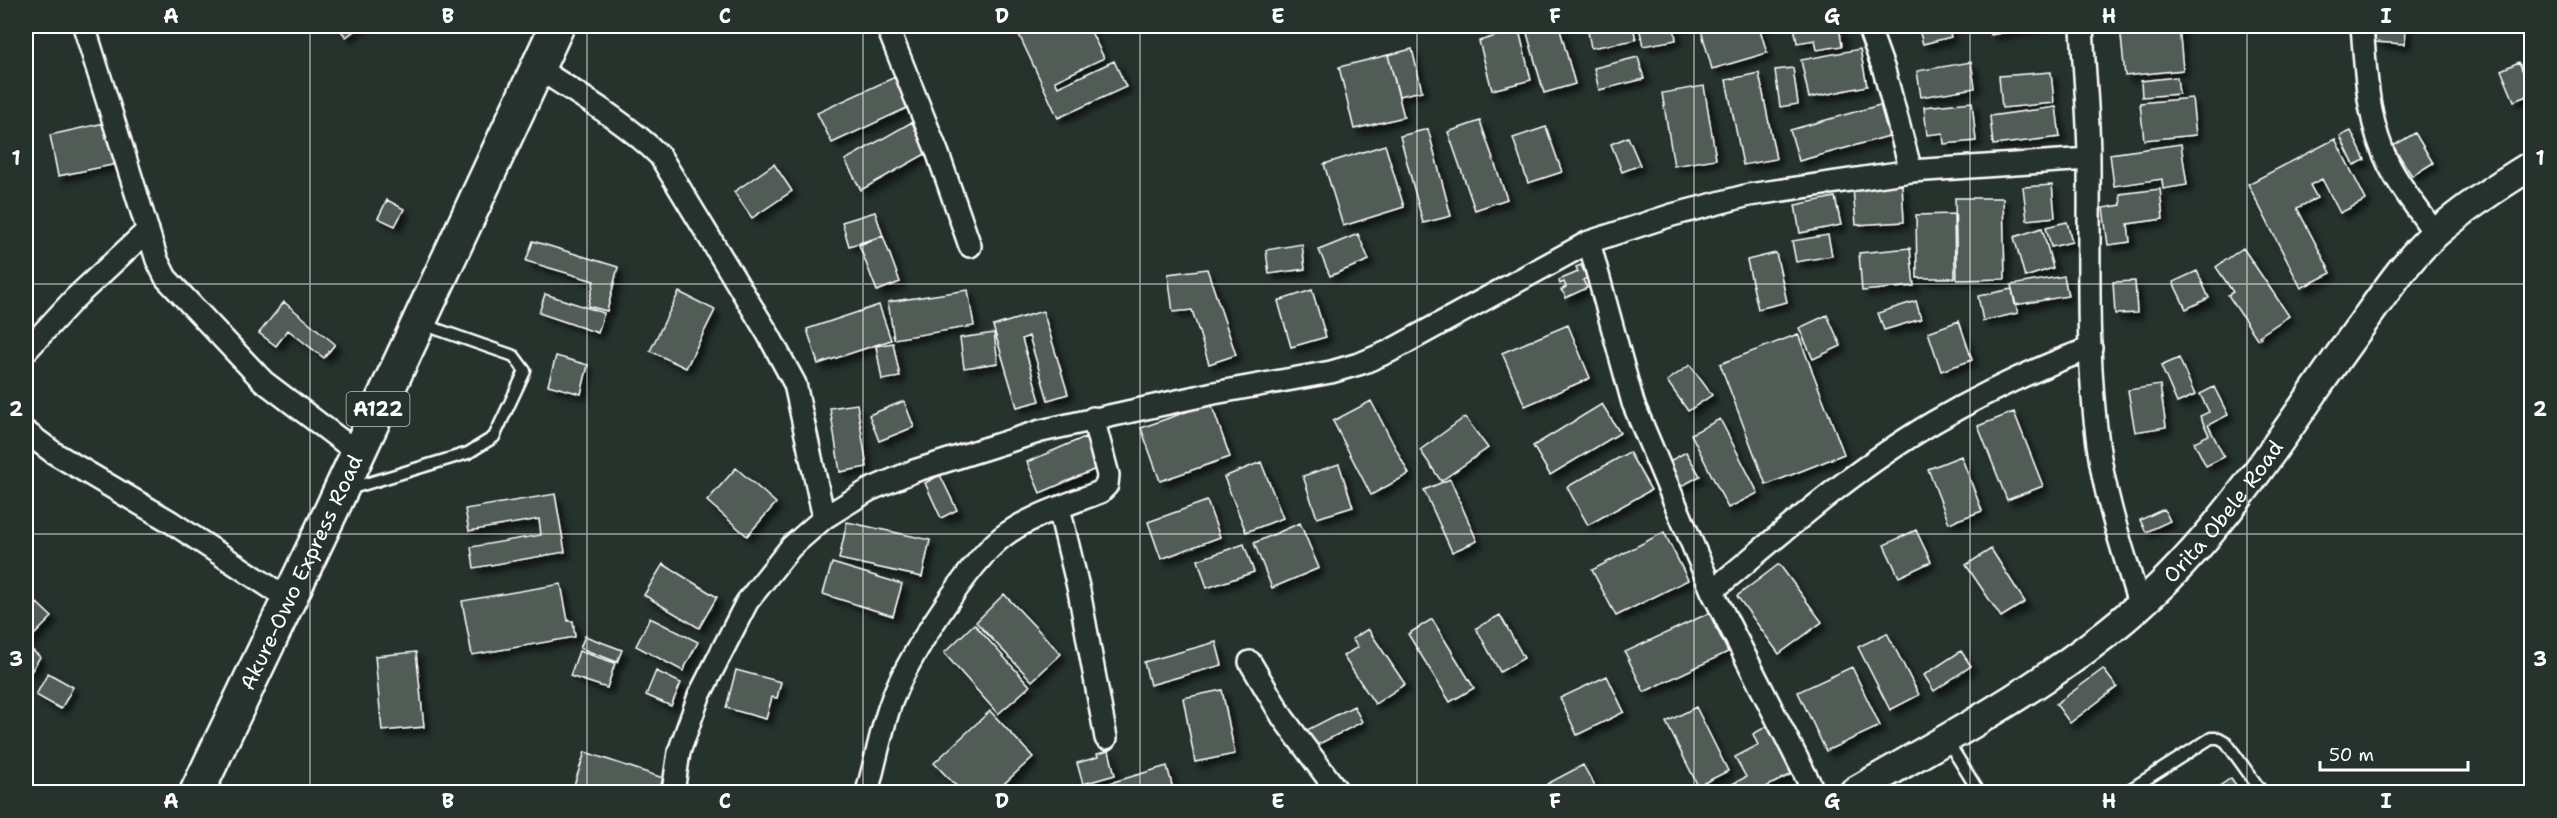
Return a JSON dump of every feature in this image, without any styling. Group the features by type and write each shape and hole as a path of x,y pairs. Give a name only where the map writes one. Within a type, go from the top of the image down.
{"highway":[{"name":"Akure-Owo Express Road","path":"197,792 340,492 556,26"}],"main road":[{"name":"Orita Obele Road","path":"1854,792 1946,739 2087,650 2140,607 2182,564 2245,490 2320,380 2411,260 2435,234 2532,165"}],"street":[{"path":"84,26 157,260 166,278 263,381 358,453"},
{"path":"887,26 938,154 970,246"},
{"path":"1868,26 1884,70 1911,171"},
{"path":"2072,26 2084,59"},
{"path":"2082,26 2089,159 2091,348 2098,447 2110,507 2140,607"},
{"path":"2362,26 2368,99 2376,133 2389,166 2435,234"},
{"path":"536,67 638,135 660,156 762,324 795,384 824,518"},
{"path":"673,792 680,752 699,696 747,602 791,547 824,518 869,490 914,471 984,448 1093,418 1331,372 1362,363 1390,351 1589,242 1672,215 1749,195 1911,171 2089,159"},
{"path":"26,351 75,298 148,230"},
{"path":"1589,242 1633,403 1712,591 1814,792"},
{"path":"1712,591 1813,508 1876,460 1932,423 2044,365 2091,348"},
{"path":"867,792 899,683 952,597 979,560 1000,539 1020,526 1100,492 1107,485 1108,475 1093,418"},
{"path":"26,432 54,453 171,522 288,599"},
{"path":"1059,508 1079,591 1106,738"},
{"path":"1251,662 1283,718 1338,792"}],"lane":[{"path":"340,492 468,453 494,437 525,371 514,356 418,322"},
{"path":"2126,792 2211,738 2219,738 2226,742 2262,792"},
{"path":"1946,739 1978,792"}],"building":[{"path":"337,26 361,26 346,37"},
{"path":"1015,26 1088,26 1104,58 1055,81 1058,87 1114,61 1126,87 1058,118"},
{"path":"1518,26 1531,80 1492,90 1479,41 1496,36 1495,32"},
{"path":"1525,26 1559,26 1575,84 1544,93"},
{"path":"1587,26 1633,26 1636,40 1591,48"},
{"path":"1639,26 1674,26 1676,40 1643,46"},
{"path":"1700,26 1759,26 1767,53 1712,69"},
{"path":"1794,26 1839,26 1842,46 1817,50 1815,40 1797,43"},
{"path":"1918,26 1948,26 1951,37 1923,44"},
{"path":"1989,26 2040,26 1991,35"},
{"path":"2120,26 2179,26 2183,70 2125,76"},
{"path":"2376,26 2406,26 2405,44 2375,42"},
{"path":"1412,49 1422,91 1399,96 1388,55"},
{"path":"1860,49 1867,86 1809,98 1801,60"},
{"path":"1388,55 1404,117 1354,129 1339,67"},
{"path":"1638,57 1644,79 1599,90 1594,68"},
{"path":"1971,62 1975,88 1921,97 1917,71"},
{"path":"2519,62 2532,94 2514,101 2501,70"},
{"path":"1793,68 1798,104 1780,107 1775,70"},
{"path":"2051,72 2054,103 2002,108 1999,76"},
{"path":"1759,73 1776,159 1743,165 1726,80"},
{"path":"895,77 909,107 832,143 817,113"},
{"path":"2177,77 2179,94 2142,97 2141,81"},
{"path":"1704,86 1716,159 1674,166 1662,93"},
{"path":"2192,98 2196,135 2144,140 2140,103"},
{"path":"1972,102 1976,141 1944,144 1943,133 1927,135 1924,107"},
{"path":"1880,105 1889,136 1799,161 1790,130"},
{"path":"2056,107 2060,137 1993,145 1990,116"},
{"path":"1480,121 1507,199 1475,210 1448,132"},
{"path":"109,122 117,164 58,176 50,135"},
{"path":"912,122 929,152 861,190 845,160"},
{"path":"1546,127 1562,172 1528,183 1513,138"},
{"path":"1428,129 1451,216 1423,223 1400,136"},
{"path":"2351,131 2365,160 2354,165 2340,136"},
{"path":"2415,133 2433,163 2412,176 2393,146"},
{"path":"1628,137 1640,165 1622,172 1611,144"},
{"path":"2335,139 2366,200 2340,213 2322,179 2310,185 2317,198 2297,208 2331,273 2301,288 2248,184"},
{"path":"2181,144 2187,185 2163,189 2162,179 2114,186 2110,154"},
{"path":"1385,145 1404,207 1343,226 1324,164"},
{"path":"774,164 792,191 752,218 734,192"},
{"path":"1902,185 1904,222 1856,225 1853,188"},
{"path":"2052,185 2055,217 2027,220 2023,187"},
{"path":"2160,189 2163,219 2128,224 2130,242 2108,245 2103,208 2121,205 2120,194"},
{"path":"1835,197 1841,225 1800,233 1795,205"},
{"path":"1955,198 2003,198 2005,279 1957,280"},
{"path":"387,200 404,209 395,226 378,218"},
{"path":"875,212 883,236 849,246 842,222"},
{"path":"1954,214 1955,278 1917,278 1916,215"},
{"path":"2067,222 2072,242 2051,247 2046,227"},
{"path":"2042,228 2053,268 2025,277 2014,237"},
{"path":"1358,234 1369,260 1330,276 1319,250"},
{"path":"1828,235 1832,256 1796,262 1792,241"},
{"path":"883,236 900,282 877,291 859,245"},
{"path":"533,241 618,267 607,311 588,306 594,281 526,261"},
{"path":"1302,244 1305,269 1269,274 1266,250"},
{"path":"1910,248 1914,286 1862,291 1859,253"},
{"path":"2243,248 2289,316 2259,336 2261,338 2258,340 2228,295 2233,292 2216,267"},
{"path":"1776,253 1787,302 1758,309 1747,260"},
{"path":"1581,265 1587,278 1583,280 1587,288 1565,298 1561,290 1566,287 1564,282 1560,284 1559,280 1578,272 1576,267"},
{"path":"1207,269 1236,355 1209,364 1192,310 1173,312 1168,274"},
{"path":"2197,271 2209,298 2186,309 2173,282"},
{"path":"2064,276 2068,296 2015,305 2011,285"},
{"path":"2135,281 2137,313 2115,314 2113,282"},
{"path":"2012,289 2018,313 1983,321 1978,296"},
{"path":"968,290 974,326 894,339 888,302"},
{"path":"1312,290 1326,337 1291,347 1278,301"},
{"path":"679,292 715,310 686,368 650,351"},
{"path":"545,294 604,313 598,333 539,313"},
{"path":"1916,301 1921,319 1884,330 1878,313"},
{"path":"284,302 335,344 324,358 288,330 276,346 259,333"},
{"path":"879,305 891,340 818,364 807,329"},
{"path":"1043,311 1068,394 1048,400 1029,336 1022,339 1040,401 1017,407 993,326"},
{"path":"1827,315 1841,346 1813,359 1799,328"},
{"path":"1959,321 1972,360 1941,371 1928,332"},
{"path":"1568,325 1590,378 1525,406 1502,353"},
{"path":"994,333 998,363 964,368 960,338"},
{"path":"1798,334 1844,454 1766,485 1720,364"},
{"path":"893,343 900,377 882,380 876,346"},
{"path":"556,356 588,365 581,394 548,385"},
{"path":"2179,358 2195,395 2177,403 2161,366"},
{"path":"1690,365 1712,395 1688,411 1667,381"},
{"path":"2160,385 2166,427 2135,432 2128,390"},
{"path":"2214,387 2228,415 2208,425 2224,457 2206,466 2194,442 2209,435 2200,416 2209,412 2200,394"},
{"path":"904,401 914,427 879,441 869,415"},
{"path":"1371,401 1409,474 1371,495 1333,421"},
{"path":"1211,403 1230,457 1160,481 1141,428"},
{"path":"857,404 867,467 840,472 830,408"},
{"path":"1602,404 1620,433 1550,475 1533,446"},
{"path":"2014,412 2043,486 2007,500 1978,426"},
{"path":"1465,417 1488,448 1441,481 1420,450"},
{"path":"1720,419 1758,493 1728,508 1691,434"},
{"path":"1085,437 1098,468 1040,493 1027,462"},
{"path":"1629,452 1651,490 1588,525 1567,487"},
{"path":"1686,452 1700,476 1680,487 1666,463"},
{"path":"1961,456 1982,511 1949,523 1928,469"},
{"path":"1261,462 1283,518 1246,532 1224,477"},
{"path":"1339,464 1353,507 1317,518 1303,476"},
{"path":"736,468 776,503 747,536 707,501"},
{"path":"940,475 957,510 941,518 925,483"},
{"path":"1450,479 1477,541 1452,552 1424,490"},
{"path":"555,494 565,552 474,568 471,547 541,535 539,519 469,531 465,509"},
{"path":"1207,501 1220,537 1161,559 1148,522"},
{"path":"2164,509 2170,521 2146,532 2140,520"},
{"path":"847,522 930,540 922,577 839,559"},
{"path":"1300,523 1319,568 1272,588 1254,543"},
{"path":"1916,530 1931,562 1899,577 1884,545"},
{"path":"1664,532 1688,580 1616,616 1592,570"},
{"path":"1244,544 1254,572 1207,588 1198,560"},
{"path":"1991,549 2025,602 2001,617 1966,565"},
{"path":"832,563 902,584 893,616 823,594"},
{"path":"663,564 717,597 699,628 644,595"},
{"path":"1779,564 1822,622 1779,654 1737,596"},
{"path":"561,584 568,621 573,621 575,637 472,655 462,601"},
{"path":"1004,594 1061,654 1032,681 976,622"},
{"path":"37,603 52,617 26,643 26,616"},
{"path":"1709,613 1728,652 1644,692 1625,652"},
{"path":"1500,615 1524,658 1500,672 1476,628"},
{"path":"650,618 698,642 683,671 636,646"},
{"path":"1432,619 1474,688 1450,702 1408,634"},
{"path":"974,624 1030,686 998,714 944,653"},
{"path":"1368,629 1405,684 1375,704 1343,656 1358,647 1352,639"},
{"path":"1887,633 1919,695 1890,710 1858,647"},
{"path":"585,636 622,650 617,662 580,648"},
{"path":"1216,642 1222,665 1150,685 1144,662"},
{"path":"26,645 40,657 29,675 26,672"},
{"path":"579,651 615,663 607,688 570,676"},
{"path":"1961,651 1971,666 1934,691 1924,675"},
{"path":"416,652 424,727 382,731 375,656"},
{"path":"1852,667 1880,726 1826,751 1798,692"},
{"path":"2103,669 2117,687 2070,723 2056,704"},
{"path":"736,670 781,682 777,698 772,697 766,719 726,708"},
{"path":"656,671 681,683 671,706 646,695"},
{"path":"48,673 73,687 61,709 36,695"},
{"path":"1607,676 1624,712 1577,735 1560,698"},
{"path":"1222,690 1235,754 1195,762 1183,698"},
{"path":"1354,706 1362,722 1315,746 1307,730"},
{"path":"1696,707 1728,771 1698,786 1666,722"},
{"path":"990,711 1033,757 995,792 962,792 934,763"},
{"path":"1769,725 1794,773 1756,792 1717,792 1746,777 1735,757 1758,745 1753,734"},
{"path":"1109,751 1115,775 1083,784 1077,763"},
{"path":"585,752 663,778 659,792 572,791"},
{"path":"1583,765 1598,792 1551,792 1547,784"},
{"path":"1167,766 1173,789 1160,792 1080,792"},
{"path":"2231,778 2241,792 2211,792"}]}
